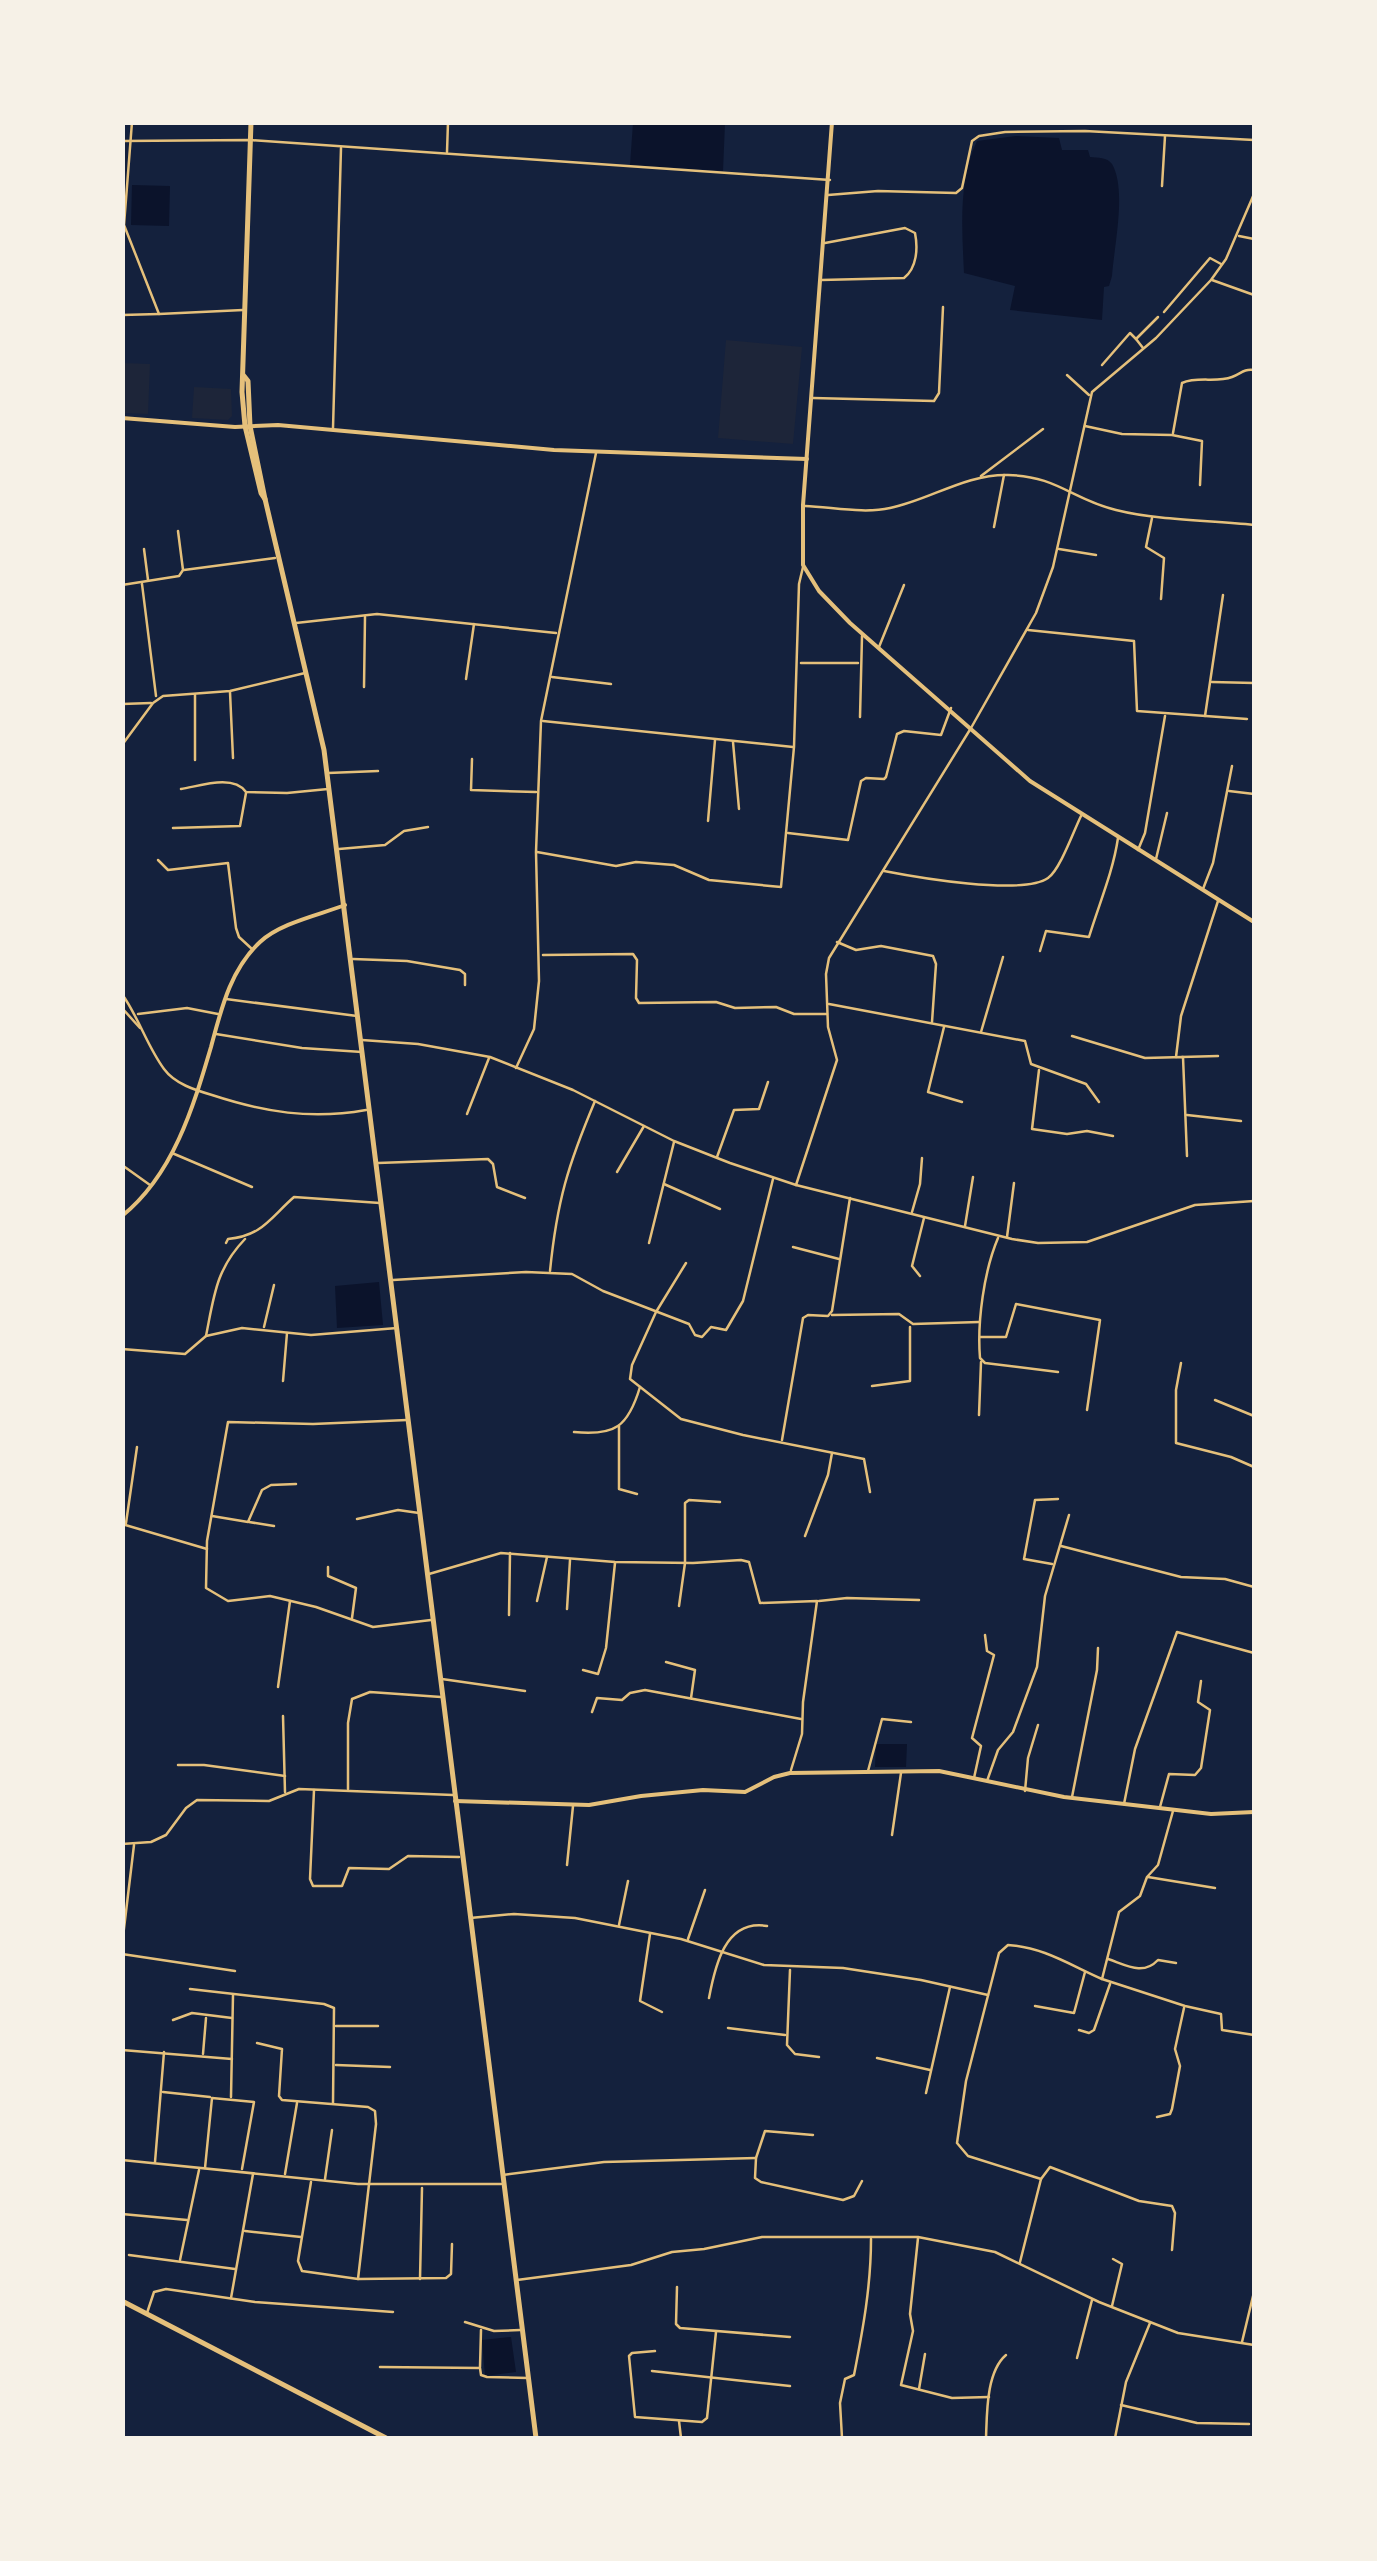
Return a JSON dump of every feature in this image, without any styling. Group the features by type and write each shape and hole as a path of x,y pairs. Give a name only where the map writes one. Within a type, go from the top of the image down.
{"highway":[{"path":"251,122 244,310 248,426 327,773 536,2438"},
{"path":"122,2302 386,2438"}],"street":[{"path":"132,122 123,205 126,233 160,314"},
{"path":"447,154 448,122"},
{"path":"536,852 616,866 636,862 674,865 708,880 778,888 784,880 794,747 799,584 804,565 803,506 832,122"},
{"path":"1085,122 1085,131"},
{"path":"828,194 956,194 962,188 970,144 979,136 1011,131 1254,140"},
{"path":"1162,186 1165,135"},
{"path":"122,141 250,140 830,180"},
{"path":"333,430 341,148"},
{"path":"796,1184 837,1060 827,1014 828,965 838,942 1028,630 1058,549 1090,396 1099,383 1144,349 1211,280 1238,236 1254,194"},
{"path":"821,280 904,278 912,269 917,242 916,233 905,228 824,244"},
{"path":"1238,236 1254,240"},
{"path":"1164,312 1210,258 1222,265"},
{"path":"1211,280 1254,295"},
{"path":"812,398 934,401 939,393 943,307"},
{"path":"122,315 244,310"},
{"path":"1136,339 1158,317"},
{"path":"1102,365 1130,332 1144,349"},
{"path":"1172,435 1182,383 1227,378 1254,370"},
{"path":"1067,375 1090,396"},
{"path":"1070,390 1077,384"},
{"path":"122,418 333,430 596,452 807,459"},
{"path":"1083,426 1122,434 1172,435 1204,443 1200,484"},
{"path":"980,478 1043,429"},
{"path":"516,1068 534,1029 541,954 536,852 541,721 596,452"},
{"path":"994,527 1004,475"},
{"path":"803,506 884,509 980,478 1035,476 1104,507 1152,517 1254,525"},
{"path":"1152,517 1146,546 1164,558 1161,599"},
{"path":"122,585 179,576 183,570 178,531"},
{"path":"144,549 148,582"},
{"path":"1058,549 1096,555"},
{"path":"183,570 279,558"},
{"path":"804,565 819,591 862,634 1019,772 1254,922"},
{"path":"122,744 155,700 142,584"},
{"path":"878,648 904,584"},
{"path":"1204,717 1223,595"},
{"path":"294,623 365,615 558,633"},
{"path":"364,687 365,615"},
{"path":"466,679 475,623"},
{"path":"1028,630 1134,641 1135,710 1246,719"},
{"path":"860,717 862,634"},
{"path":"798,663 860,664"},
{"path":"122,704 230,691 306,672"},
{"path":"550,676 611,684"},
{"path":"1210,682 1254,683"},
{"path":"230,691 232,758"},
{"path":"195,694 196,760"},
{"path":"787,833 848,840 861,781 884,780 896,734 904,730 941,735 950,708"},
{"path":"1138,850 1145,833 1166,715"},
{"path":"541,721 794,747"},
{"path":"708,821 715,738"},
{"path":"733,740 739,809"},
{"path":"472,759 471,790 537,792"},
{"path":"1202,890 1211,868 1232,766"},
{"path":"327,773 378,771"},
{"path":"174,828 240,826 246,792 232,782 181,789"},
{"path":"246,792 329,789"},
{"path":"1228,790 1254,794"},
{"path":"1156,861 1167,813"},
{"path":"882,870 953,883 1041,881 1054,872 1082,814"},
{"path":"337,849 385,844 404,831 428,827"},
{"path":"1040,951 1046,931 1088,937 1114,865 1119,836"},
{"path":"158,860 168,870 228,863 236,928 239,938 254,950"},
{"path":"1178,1057 1181,1016 1219,900"},
{"path":"122,1216 143,1200 172,1154 198,1091 230,984 254,950 264,939 345,906"},
{"path":"838,942 856,950 881,946 933,956 932,1023"},
{"path":"541,954 634,954 636,998 640,1002 721,1002 735,1008 776,1007 794,1014 827,1014"},
{"path":"981,1034 1003,956"},
{"path":"352,958 407,961 460,970 465,974 465,985"},
{"path":"122,994 164,1070 176,1081 281,1114 314,1116 369,1110"},
{"path":"224,999 358,1016"},
{"path":"828,1004 1025,1041 1028,1062 1086,1084 1099,1102"},
{"path":"122,1008 141,1028"},
{"path":"136,1014 187,1008 220,1014"},
{"path":"944,1026 928,1092 962,1102"},
{"path":"214,1034 302,1048 362,1052"},
{"path":"1072,1036 1145,1058 1218,1056"},
{"path":"361,1040 418,1044 490,1057 716,1158 796,1184 1006,1238 1038,1243 1086,1242 1194,1205 1254,1200"},
{"path":"467,1114 490,1057"},
{"path":"1178,1057 1185,1060 1186,1156"},
{"path":"1039,1068 1032,1129 1114,1136"},
{"path":"716,1158 734,1110 759,1108 768,1082"},
{"path":"550,1272 556,1211 570,1159 595,1101"},
{"path":"1186,1114 1240,1121"},
{"path":"617,1172 644,1126"},
{"path":"648,1243 674,1141"},
{"path":"172,1154 252,1187"},
{"path":"911,1213 920,1184 922,1158"},
{"path":"376,1163 488,1159 493,1164 497,1187 524,1198"},
{"path":"122,1165 151,1186"},
{"path":"964,1228 974,1176"},
{"path":"391,1280 572,1274 689,1324 696,1336 702,1338 711,1327 726,1330 743,1300 774,1177"},
{"path":"663,1184 720,1208"},
{"path":"1006,1238 1014,1184"},
{"path":"206,1336 228,1256 294,1197 382,1203"},
{"path":"830,1314 850,1197"},
{"path":"920,1276 912,1264 924,1217"},
{"path":"979,1415 980,1322 988,1262 998,1236"},
{"path":"226,1243 230,1238 246,1238"},
{"path":"793,1247 841,1260"},
{"path":"686,1263 656,1312 630,1378 681,1418 864,1459 870,1492"},
{"path":"264,1328 274,1285"},
{"path":"980,1337 1006,1337 1016,1304 1100,1320 1088,1410"},
{"path":"782,1442 803,1318 900,1314 910,1324 910,1381 872,1386"},
{"path":"910,1324 980,1322"},
{"path":"122,1348 185,1354 206,1336 242,1328 311,1335 397,1328"},
{"path":"284,1381 287,1332"},
{"path":"982,1361 1058,1372"},
{"path":"1180,1364 1176,1443 1231,1456 1254,1467"},
{"path":"574,1432 604,1434 632,1413 640,1386"},
{"path":"1215,1400 1254,1416"},
{"path":"408,1420 282,1424 230,1421 211,1516 204,1579 211,1592 228,1600 264,1595 373,1627 432,1620"},
{"path":"618,1424 620,1489 637,1494"},
{"path":"138,1447 124,1524 206,1549"},
{"path":"805,1536 828,1475 832,1451"},
{"path":"248,1522 262,1490 271,1485 296,1484"},
{"path":"1054,1564 1024,1559 1036,1500 1058,1499"},
{"path":"679,1606 685,1563 685,1503 720,1502"},
{"path":"357,1519 398,1510 420,1513"},
{"path":"987,1782 998,1750 1013,1732 1037,1667 1045,1596 1069,1515"},
{"path":"211,1516 274,1526"},
{"path":"1060,1546 1181,1576 1224,1579 1254,1587"},
{"path":"428,1574 510,1552 615,1562 745,1560 752,1566 760,1603 838,1598 918,1600"},
{"path":"509,1615 510,1552"},
{"path":"537,1600 548,1555"},
{"path":"566,1609 570,1558"},
{"path":"583,1670 598,1674 606,1648 615,1562"},
{"path":"328,1567 328,1576 356,1588 351,1620"},
{"path":"278,1688 290,1601"},
{"path":"790,1774 802,1734 818,1601"},
{"path":"1124,1804 1135,1749 1177,1632 1254,1653"},
{"path":"974,1779 981,1746 972,1738 994,1655 986,1651 985,1634"},
{"path":"1072,1798 1098,1648"},
{"path":"666,1662 695,1670 691,1700"},
{"path":"440,1678 525,1691"},
{"path":"1159,1808 1169,1774 1196,1774 1202,1768 1210,1710 1198,1702 1201,1681"},
{"path":"592,1712 596,1698 622,1700 630,1692 639,1691 803,1719"},
{"path":"348,1791 352,1699 370,1692 443,1697"},
{"path":"283,1716 285,1794"},
{"path":"867,1772 882,1719 911,1722"},
{"path":"1025,1791 1028,1758 1038,1725"},
{"path":"178,1765 284,1776"},
{"path":"122,1844 151,1842 166,1835 196,1800 269,1802 291,1790 573,1806 703,1790 744,1792 790,1774 940,1771 1072,1798 1210,1814 1254,1812"},
{"path":"892,1836 902,1772"},
{"path":"314,1789 310,1866 313,1886 342,1886 349,1868 392,1869 408,1856 461,1857"},
{"path":"566,1865 573,1806"},
{"path":"1102,1979 1119,1912 1140,1896 1147,1877 1158,1865 1174,1810"},
{"path":"122,1945 134,1843"},
{"path":"1147,1877 1215,1888"},
{"path":"619,1926 628,1881"},
{"path":"687,1940 705,1890"},
{"path":"469,1918 530,1914 619,1926 687,1940 753,1963 843,1968 988,1995"},
{"path":"709,1998 722,1951 744,1926 767,1926"},
{"path":"650,1933 640,2001 662,2012"},
{"path":"1042,2178 968,2156 957,2143 966,2081 988,1995 999,1953 1008,1945 1052,1954 1111,1983 1220,2014 1222,2030 1254,2035"},
{"path":"122,1954 235,1972"},
{"path":"1107,1958 1144,1970 1158,1960 1176,1963"},
{"path":"790,1968 786,2035 791,2053 819,2056"},
{"path":"1036,2006 1074,2013 1085,1971"},
{"path":"1079,2030 1094,2030 1111,1983"},
{"path":"926,2093 951,1986"},
{"path":"190,1989 330,2006 336,2013 333,2104"},
{"path":"231,2099 232,1994"},
{"path":"1157,2117 1170,2114 1172,2109 1180,2066 1175,2053 1184,2006"},
{"path":"174,2020 186,2013 234,2018"},
{"path":"203,2056 206,2014"},
{"path":"335,2026 378,2026"},
{"path":"728,2028 786,2035"},
{"path":"257,2042 282,2049 280,2098 368,2107 375,2112 358,2279"},
{"path":"122,2050 232,2059"},
{"path":"154,2163 164,2052"},
{"path":"877,2058 932,2070"},
{"path":"334,2065 390,2067"},
{"path":"162,2092 252,2101 242,2171"},
{"path":"205,2168 212,2098"},
{"path":"285,2176 297,2102"},
{"path":"325,2181 332,2130"},
{"path":"813,2136 765,2131 756,2158 754,2175 758,2181 847,2199 854,2196 862,2180"},
{"path":"502,2175 604,2162 756,2158"},
{"path":"122,2160 368,2184 502,2184"},
{"path":"1020,2264 1045,2169 1053,2167 1130,2198 1172,2206 1172,2250"},
{"path":"180,2261 199,2168"},
{"path":"231,2298 254,2172"},
{"path":"312,2180 298,2261 302,2271 358,2279 449,2277 452,2244"},
{"path":"420,2280 422,2186"},
{"path":"122,2214 188,2220"},
{"path":"243,2230 303,2238"},
{"path":"918,2236 910,2314 913,2330 900,2383 904,2388 961,2399 989,2397"},
{"path":"516,2281 631,2265 672,2252 704,2250 762,2237 918,2236 976,2246 1092,2299 1189,2336 1254,2345"},
{"path":"842,2438 840,2403 845,2378 854,2375 866,2317 871,2238"},
{"path":"129,2255 236,2269"},
{"path":"1112,2307 1122,2264 1113,2259"},
{"path":"677,2287 677,2327 790,2336"},
{"path":"147,2315 152,2295 161,2290 393,2312"},
{"path":"1242,2344 1254,2292"},
{"path":"1076,2358 1092,2299"},
{"path":"1115,2438 1129,2375 1151,2321"},
{"path":"465,2322 500,2332 522,2330"},
{"path":"481,2328 482,2375 529,2378"},
{"path":"654,2351 628,2356 634,2416 706,2420 716,2332"},
{"path":"919,2391 926,2354"},
{"path":"986,2438 989,2397 998,2365 1006,2355"},
{"path":"380,2367 480,2368"},
{"path":"652,2371 790,2386"},
{"path":"1121,2406 1197,2423 1249,2424"},
{"path":"679,2421 681,2438"}],"shaded area":[{"path":"633,123 725,123 723,171 630,165"},
{"path":"1016,136 1059,138 1062,150 1088,150 1090,157 1112,164 1119,188 1118,218 1112,276 1109,286 1104,287 1102,320 1010,310 1015,286 964,273 963,206 971,156 977,141"},
{"path":"132,185 170,186 169,226 131,225"},
{"path":"726,340 802,347 793,444 718,438"},
{"path":"122,363 150,364 148,414 123,413"},
{"path":"194,387 231,389 232,416 228,420 192,418"},
{"path":"379,1282 383,1325 337,1328 335,1286"},
{"path":"876,1744 907,1744 906,1767 875,1767"},
{"path":"511,2337 516,2372 485,2376 482,2340"}]}
